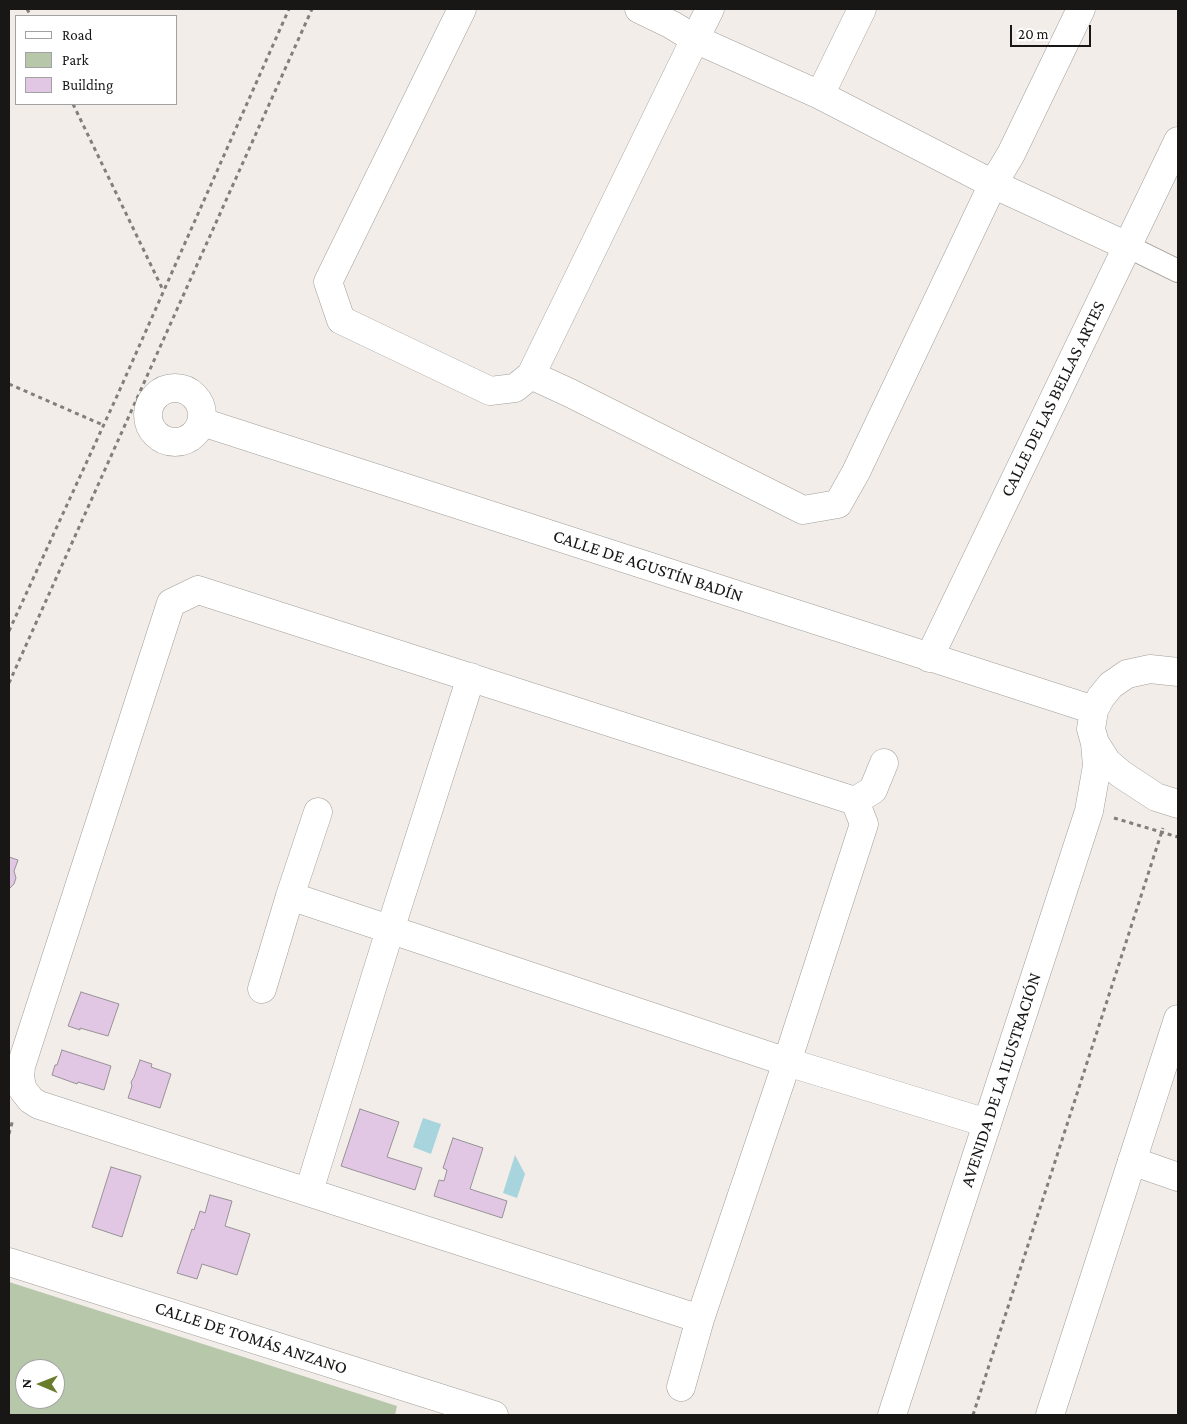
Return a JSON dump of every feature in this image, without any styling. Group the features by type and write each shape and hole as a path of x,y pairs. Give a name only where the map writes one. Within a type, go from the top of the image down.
{"street":[{"path":"462,9 328,282 341,320 490,391 515,388 531,375 710,9"},
{"path":"640,9 695,39 820,95 993,184 1178,271"},
{"path":"820,95 862,9"},
{"path":"531,375 579,397 802,510 838,504 856,472 993,184 1011,154 1081,9"},
{"name":"CALLE DE LAS BELLAS ARTES","path":"929,658 1178,141"},
{"path":"168,389 184,389 197,398 201,406 203,414 199,430 185,441 176,443 167,442 159,438 152,431 143,402 154,398 160,392 168,389"},
{"name":"CALLE DE AGUSTÍN BADÍN","path":"202,422 1094,710"},
{"path":"700,1319 39,1105 30,1100 23,1090 20,1078 21,1066 171,603 198,590 855,800 873,790 884,763"},
{"path":"1094,710 1101,697 1111,685 1127,674 1150,669 1176,670"},
{"path":"309,1191 470,677"},
{"name":"AVENIDA DE LA ILUSTRACIÓN","path":"892,1415 1089,811 1097,766 1095,743 1091,729 1094,710"},
{"path":"1095,743 1107,762 1121,774 1156,797 1175,803"},
{"path":"681,1387 700,1319 788,1062 864,824 855,800"},
{"path":"262,990 290,896 318,812"},
{"path":"290,896 788,1062 987,1123"},
{"path":"1050,1415 1178,1019"},
{"path":"1132,1161 1178,1177"},
{"name":"CALLE DE TOMÁS ANZANO","path":"9,1262 494,1415"}],"path":[{"path":"9,631 164,291 289,9"},
{"path":"9,683 143,402 312,9"},
{"path":"73,105 164,291"},
{"path":"9,384 103,425"},
{"path":"973,1415 1175,803"}],"green space":[{"path":"9,1282 397,1406 395,1415 9,1415"}],"water":[{"path":"423,1118 441,1124 431,1154 413,1147"},
{"path":"515,1155 525,1174 517,1198 503,1193"}],"building":[{"path":"9,857 18,860 14,871 16,878 14,884 9,889"},
{"path":"81,992 119,1004 108,1036 68,1026"},
{"path":"62,1050 111,1066 104,1090 78,1082 77,1084 52,1075"},
{"path":"140,1060 152,1064 151,1067 171,1074 160,1108 128,1098 132,1086 131,1082"},
{"path":"360,1109 399,1122 387,1157 422,1168 415,1190 341,1166"},
{"path":"453,1138 483,1148 470,1189 507,1201 502,1218 434,1196 439,1180 444,1181 447,1170 443,1168"},
{"path":"111,1167 141,1176 122,1237 92,1227"},
{"path":"210,1195 232,1201 225,1226 250,1234 237,1275 202,1264 197,1279 177,1273 192,1229 194,1230 200,1211 205,1213"}]}
